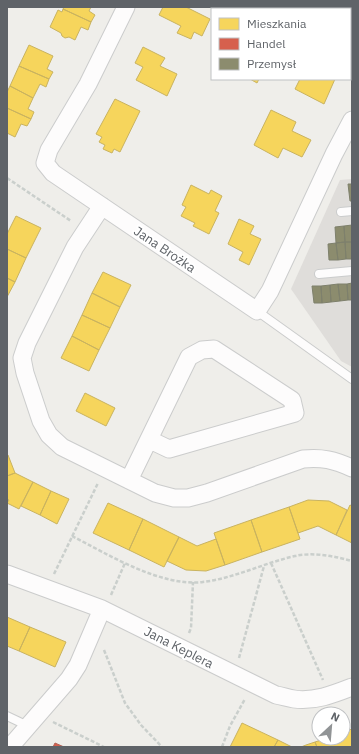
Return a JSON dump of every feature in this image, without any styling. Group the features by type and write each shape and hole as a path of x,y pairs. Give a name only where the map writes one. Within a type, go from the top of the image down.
{"street":[{"name":"Jana Brożka","path":"126,7 88,84 48,150 45,164 53,173 258,311"},
{"path":"258,311 270,291 334,154 352,120"},
{"path":"102,206 75,248 27,343 22,358 24,373 41,421 49,435 62,447 155,493 174,498 188,498 207,493 303,459 318,458 333,460 352,468"},
{"path":"129,480 150,440 189,357 202,350 214,349 292,400 295,412 169,449 150,440"},
{"name":"Jana Keplera","path":"7,574 103,609 276,695 295,699 313,699 352,687"},
{"path":"10,747 69,679 78,665 103,609"}],"lane":[{"path":"341,212 352,211"},
{"path":"319,274 352,272"},
{"path":"258,311 352,379"},
{"path":"7,716 33,720"}],"path":[{"path":"7,178 85,231"},
{"path":"48,588 105,468"},
{"path":"72,536 125,563 157,576 193,582 203,582 225,577 296,556 317,555 339,557 352,561"},
{"path":"103,609 125,563"},
{"path":"271,563 330,695"},
{"path":"234,675 264,566"},
{"path":"182,649 191,628 193,582"},
{"path":"94,628 125,703 140,725 162,747"},
{"path":"222,747 230,726 253,684"},
{"path":"33,720 104,747"}],"shaded area":[{"path":"352,179 352,367 341,361 291,289 340,180"}],"building: Mieszkania":[{"path":"64,7 91,7 89,11 95,15 91,22 63,9"},
{"path":"163,7 186,7 210,19 202,36 194,32 191,39 177,33 181,26 159,15"},
{"path":"63,9 91,22 88,30 81,27 75,40 69,37 65,38 61,33 50,27 58,10 62,12"},
{"path":"351,26 352,26 351,51"},
{"path":"29,45 53,56 47,69 53,72 49,79 19,66"},
{"path":"143,47 165,58 160,66 177,74 167,96 136,80 143,67 135,63"},
{"path":"19,66 49,79 46,87 40,84 33,98 10,86"},
{"path":"252,80 258,80 257,83"},
{"path":"300,80 335,80 324,104 295,89"},
{"path":"10,86 33,98 28,109 34,112 31,119 7,108 7,92"},
{"path":"115,99 140,111 120,152 114,149 112,153 103,149 105,145 99,142 102,137 96,134"},
{"path":"7,108 31,119 27,126 21,124 15,137 7,133"},
{"path":"271,110 296,122 292,131 311,140 302,157 283,148 278,158 254,145"},
{"path":"191,185 209,194 211,190 222,196 215,211 219,213 209,234 193,226 195,223 181,216 186,207 182,205"},
{"path":"16,216 41,228 26,258 7,249 7,234"},
{"path":"239,219 254,226 250,234 261,239 249,265 239,260 243,252 228,244"},
{"path":"7,249 26,258 15,282 7,278"},
{"path":"103,272 131,285 120,307 92,293"},
{"path":"7,278 15,282 7,297"},
{"path":"92,293 120,307 110,328 82,315"},
{"path":"82,315 110,328 99,350 72,336"},
{"path":"72,336 99,350 89,371 61,358"},
{"path":"85,393 115,408 106,426 76,411"},
{"path":"7,455 15,473 7,476"},
{"path":"15,473 33,482 19,509 7,503 9,500 7,499 7,476"},
{"path":"33,482 51,491 40,515 21,506"},
{"path":"51,491 69,499 57,524 40,515"},
{"path":"308,500 329,501 347,510 336,535 318,526 298,533 289,507"},
{"path":"108,503 143,519 129,550 93,533"},
{"path":"350,505 352,506 352,543 336,535"},
{"path":"289,507 300,539 262,552 251,520"},
{"path":"143,519 179,537 164,567 129,550"},
{"path":"251,520 262,552 225,565 214,533"},
{"path":"179,537 197,546 216,539 225,565 206,571 186,570 167,561"},
{"path":"7,617 30,627 19,651 7,646"},
{"path":"30,627 66,642 55,667 19,651"},
{"path":"242,723 278,740 274,747 230,747"},
{"path":"351,729 352,747 317,747 351,746"},
{"path":"278,740 292,747 274,747"},
{"path":"311,743 311,746 317,747 301,747"}],"building: Handel":[{"path":"55,743 64,747 53,747"}],"building: Przemysł":[{"path":"348,184 352,184 352,201 350,201"},
{"path":"352,225 352,242 345,242 344,226"},
{"path":"344,226 345,242 336,243 335,227"},
{"path":"345,242 352,242 352,259 346,259"},
{"path":"345,242 346,259 338,260 336,243"},
{"path":"336,243 338,260 329,260 328,244"},
{"path":"352,283 352,300 348,300 347,284"},
{"path":"338,284 347,284 348,300 340,301"},
{"path":"338,284 340,301 331,302 330,285"},
{"path":"330,285 331,302 322,303 321,286"},
{"path":"312,286 321,286 322,303 314,303"}]}
